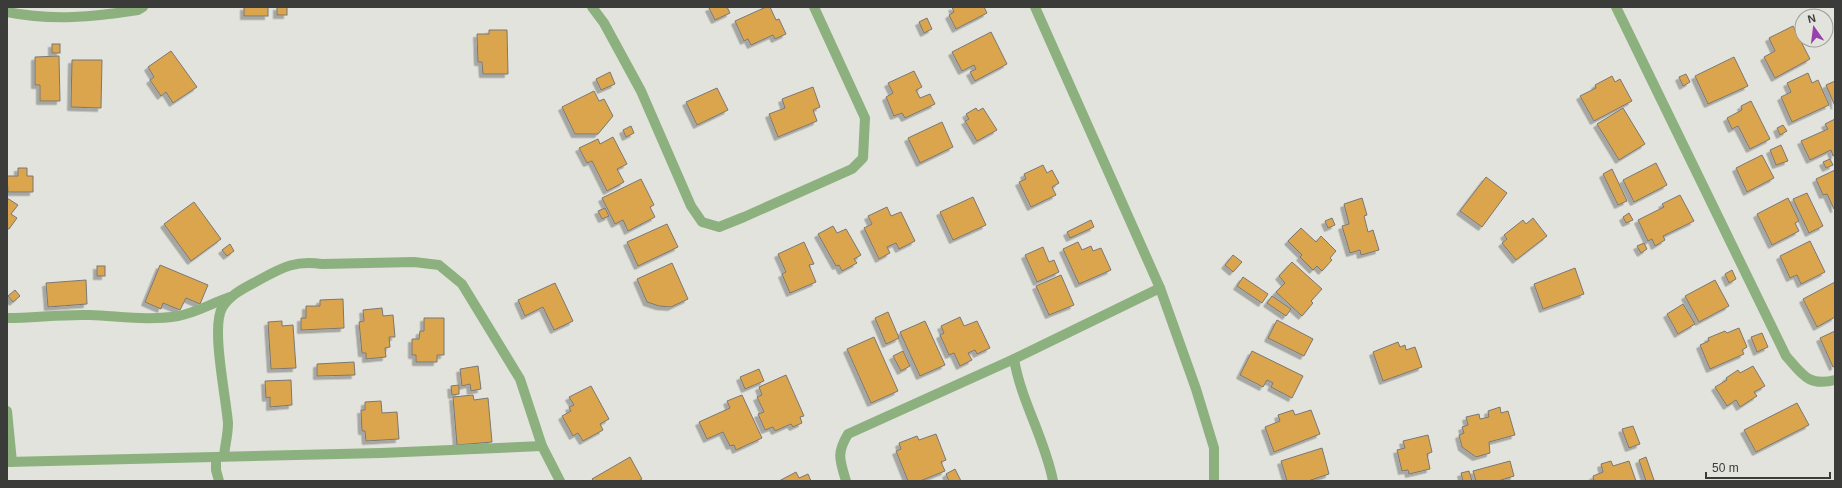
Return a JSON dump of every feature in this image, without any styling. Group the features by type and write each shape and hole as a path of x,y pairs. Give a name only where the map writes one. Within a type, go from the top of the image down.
{"street":[{"path":"7,12 31,17 63,18 100,16 138,10 143,7"},
{"path":"592,7 604,23 641,91 691,206 702,222 719,227 852,169 863,158 865,118 814,7"},
{"path":"1035,7 1160,288 1196,389 1214,448 1214,481"},
{"path":"1616,7 1786,356 1805,378 1824,383 1835,380"},
{"path":"7,318 88,315 157,319 180,316 230,297 280,269 294,263 307,262 322,264 414,262 439,265 462,284 520,379 542,446 560,481"},
{"path":"846,481 840,460 841,446 848,434 1014,358 1160,288"},
{"path":"219,481 216,470 228,424 219,343 219,321 222,309 230,297"},
{"path":"1014,358 1017,379 1044,445 1053,481"},
{"path":"7,411 9,462 381,453 542,446"}],"building":[{"path":"244,7 268,7 268,16 244,16"},
{"path":"277,7 287,7 287,15 277,15"},
{"path":"727,7 730,13 715,20 709,8"},
{"path":"766,7 770,7 776,20 779,19 786,34 775,39 773,35 751,45 748,39 744,41 735,21"},
{"path":"952,7 984,7 987,13 956,29 949,15 954,12"},
{"path":"927,18 932,29 924,33 919,22"},
{"path":"1793,26 1794,48 1804,48 1810,59 1775,78 1764,57 1775,51 1769,38"},
{"path":"489,30 507,30 508,74 483,74 482,62 478,62 477,34 489,34"},
{"path":"991,32 1007,64 975,81 970,72 976,69 974,65 962,71 952,52"},
{"path":"52,44 60,44 60,53 52,53"},
{"path":"171,51 197,87 173,103 166,92 161,96 150,80 154,77 148,67"},
{"path":"59,56 60,101 40,101 40,85 35,85 35,57"},
{"path":"1734,57 1748,86 1708,104 1695,76"},
{"path":"72,60 102,60 101,108 71,107"},
{"path":"914,71 922,87 916,90 920,98 930,94 935,104 905,118 902,113 894,116 886,97 893,93 888,83"},
{"path":"610,72 615,84 601,90 596,79"},
{"path":"1808,73 1812,83 1818,80 1829,105 1792,122 1781,97 1791,92 1787,83"},
{"path":"1686,74 1690,82 1683,86 1679,77"},
{"path":"1612,76 1615,82 1620,79 1632,101 1594,121 1580,96 1596,88 1595,85"},
{"path":"1835,81 1835,106 1826,85"},
{"path":"813,87 820,107 813,110 817,121 778,137 769,114 785,108 782,99"},
{"path":"717,88 728,110 697,125 686,102"},
{"path":"594,91 599,101 604,99 613,116 598,134 575,134 562,107"},
{"path":"1751,101 1770,139 1750,149 1738,126 1732,129 1727,118 1742,110 1741,106"},
{"path":"976,108 978,111 983,108 997,130 977,141 965,121 969,119 966,114"},
{"path":"1623,108 1645,144 1619,160 1597,124"},
{"path":"1835,119 1835,155 1833,156 1831,150 1810,160 1801,141 1828,129 1825,124"},
{"path":"942,122 953,147 920,163 908,138"},
{"path":"1783,125 1787,131 1780,135 1777,128"},
{"path":"631,126 634,133 626,137 623,130"},
{"path":"613,137 627,164 617,169 624,182 607,191 592,161 587,163 579,148 598,139 600,144"},
{"path":"1781,145 1788,161 1776,165 1770,150"},
{"path":"1762,155 1774,178 1747,192 1736,168"},
{"path":"1830,159 1833,165 1826,168 1823,162"},
{"path":"1656,163 1667,185 1634,202 1623,180"},
{"path":"1043,165 1047,173 1052,170 1059,183 1052,187 1056,195 1031,207 1019,182 1026,179 1024,174"},
{"path":"18,168 27,168 27,176 33,176 33,192 8,192 7,176 18,176"},
{"path":"1612,169 1627,201 1618,205 1603,174"},
{"path":"1835,170 1834,209 1827,194 1823,195 1816,179"},
{"path":"1486,177 1507,193 1482,227 1460,211"},
{"path":"641,179 654,205 650,207 655,217 628,231 623,220 615,224 602,198"},
{"path":"1807,193 1823,226 1809,233 1793,199"},
{"path":"1680,195 1694,221 1663,236 1665,240 1655,246 1652,239 1648,241 1638,220 1664,207 1662,204"},
{"path":"973,197 986,225 953,240 940,212"},
{"path":"7,198 18,205 11,214 17,218 9,229 7,228"},
{"path":"1362,198 1367,215 1364,216 1368,232 1373,230 1379,250 1361,255 1360,250 1350,253 1342,226 1349,224 1344,204"},
{"path":"1788,198 1799,221 1795,223 1799,231 1772,245 1757,214"},
{"path":"194,202 221,239 191,261 164,224"},
{"path":"887,207 891,216 901,212 915,241 899,249 896,243 887,247 890,253 879,259 864,228 872,224 868,216"},
{"path":"605,208 609,216 602,219 598,211"},
{"path":"1629,213 1633,220 1626,223 1623,217"},
{"path":"1332,218 1335,225 1328,228 1325,221"},
{"path":"1533,218 1547,236 1516,260 1502,243 1507,239 1504,235 1523,220 1526,224"},
{"path":"1091,220 1094,227 1070,238 1067,232"},
{"path":"667,224 678,247 638,266 627,242"},
{"path":"833,226 837,233 846,229 861,255 854,259 857,263 842,271 839,265 836,266 818,234"},
{"path":"1301,228 1316,242 1321,236 1336,251 1330,258 1332,260 1322,271 1317,266 1313,270 1300,257 1302,255 1288,241"},
{"path":"1810,241 1825,272 1801,284 1797,275 1790,278 1780,256"},
{"path":"804,242 814,264 809,265 816,282 790,293 782,274 786,272 778,254"},
{"path":"1078,242 1082,250 1091,246 1093,251 1101,248 1111,270 1079,284 1063,249"},
{"path":"1644,243 1647,249 1641,253 1637,246"},
{"path":"230,244 234,251 227,256 222,250"},
{"path":"1043,247 1049,262 1054,260 1059,272 1037,282 1025,255"},
{"path":"1233,255 1242,262 1233,272 1225,265"},
{"path":"1292,262 1322,289 1311,301 1313,303 1302,316 1276,292 1285,283 1279,276"},
{"path":"672,263 688,299 671,307 659,306 647,302 637,279"},
{"path":"160,265 208,285 200,304 186,298 180,310 163,303 161,309 145,302"},
{"path":"97,266 105,266 105,276 97,276"},
{"path":"1575,268 1584,294 1543,309 1534,284"},
{"path":"1732,270 1736,279 1729,283 1725,274"},
{"path":"1061,275 1074,305 1049,315 1036,286"},
{"path":"1243,277 1268,294 1262,303 1237,286"},
{"path":"86,280 87,304 48,307 46,283"},
{"path":"1715,280 1729,306 1699,322 1685,296"},
{"path":"1835,282 1835,317 1817,327 1803,299"},
{"path":"555,283 573,321 554,330 543,307 525,316 518,300"},
{"path":"15,290 20,296 13,302 8,296"},
{"path":"1272,296 1291,309 1286,316 1267,303"},
{"path":"343,299 344,328 301,330 301,318 306,318 306,306 320,306 320,300"},
{"path":"1683,304 1695,324 1678,334 1667,314"},
{"path":"382,308 383,316 393,315 395,337 389,337 390,347 385,348 386,357 366,359 366,353 362,353 359,322 364,321 363,310"},
{"path":"888,312 899,338 886,344 875,318"},
{"path":"960,317 964,326 977,321 990,348 977,354 975,350 968,353 972,360 960,366 954,353 949,355 940,335 944,333 941,326"},
{"path":"424,318 444,318 444,355 437,355 437,362 416,362 416,355 412,355 412,339 419,339 420,331 424,331"},
{"path":"1277,320 1313,339 1304,356 1268,338"},
{"path":"282,321 282,326 293,325 296,368 271,369 268,322"},
{"path":"925,321 945,365 920,376 900,332"},
{"path":"1739,328 1747,347 1742,350 1744,354 1710,369 1700,345 1709,341 1708,338 1725,331 1727,333"},
{"path":"1835,331 1835,366 1833,367 1820,338"},
{"path":"1762,333 1768,347 1757,352 1751,337"},
{"path":"874,337 898,391 871,403 847,349"},
{"path":"1398,342 1400,347 1405,345 1406,350 1415,347 1422,367 1383,381 1373,352"},
{"path":"903,351 910,366 901,371 893,356"},
{"path":"1252,351 1303,376 1292,398 1271,387 1273,383 1267,380 1263,387 1240,375"},
{"path":"354,362 355,375 317,376 317,364"},
{"path":"478,366 481,389 471,391 470,384 462,386 460,369"},
{"path":"1753,366 1765,386 1754,392 1757,396 1740,407 1736,400 1727,406 1715,387 1727,380 1726,378 1738,370 1740,373"},
{"path":"759,369 764,381 745,389 740,377"},
{"path":"786,375 804,416 800,417 802,423 793,427 791,424 775,431 773,427 765,430 758,414 764,412 757,397 762,395 759,387"},
{"path":"291,380 292,405 270,407 270,397 266,398 265,381"},
{"path":"459,385 459,394 452,395 451,386"},
{"path":"591,386 609,419 600,424 603,430 583,441 578,433 573,436 562,416 571,411 569,407 574,405 569,397"},
{"path":"473,395 474,400 488,398 492,442 457,445 453,397"},
{"path":"742,395 762,438 736,450 734,445 730,446 723,432 707,439 699,422 730,408 727,401"},
{"path":"381,401 382,413 397,412 399,439 366,441 365,431 362,431 361,410 365,410 365,402"},
{"path":"1797,403 1809,425 1756,452 1744,430"},
{"path":"1500,407 1501,413 1508,411 1515,435 1489,442 1490,453 1476,457 1462,447 1459,435 1464,433 1462,427 1468,425 1466,417 1479,414 1480,419 1489,417 1488,411"},
{"path":"1293,410 1295,415 1311,410 1320,434 1274,452 1265,427 1280,421 1278,415"},
{"path":"1633,426 1640,444 1629,448 1622,429"},
{"path":"936,434 946,460 941,462 945,471 920,481 908,481 896,451 901,449 899,443 917,436 919,440"},
{"path":"1428,435 1432,452 1427,454 1430,469 1409,474 1408,470 1402,471 1397,450 1405,448 1403,441"},
{"path":"1322,448 1329,474 1308,481 1287,481 1281,461"},
{"path":"630,457 642,479 638,481 594,481 592,479"},
{"path":"1646,457 1654,480 1652,481 1646,481 1639,460"},
{"path":"1510,461 1514,476 1498,481 1476,481 1473,471"},
{"path":"1611,461 1613,466 1629,461 1636,481 1594,481 1593,476 1603,472 1601,464"},
{"path":"955,469 961,481 949,481 946,474"},
{"path":"1469,471 1472,481 1463,481 1461,473"},
{"path":"796,472 799,478 808,474 811,481 779,481"}]}
